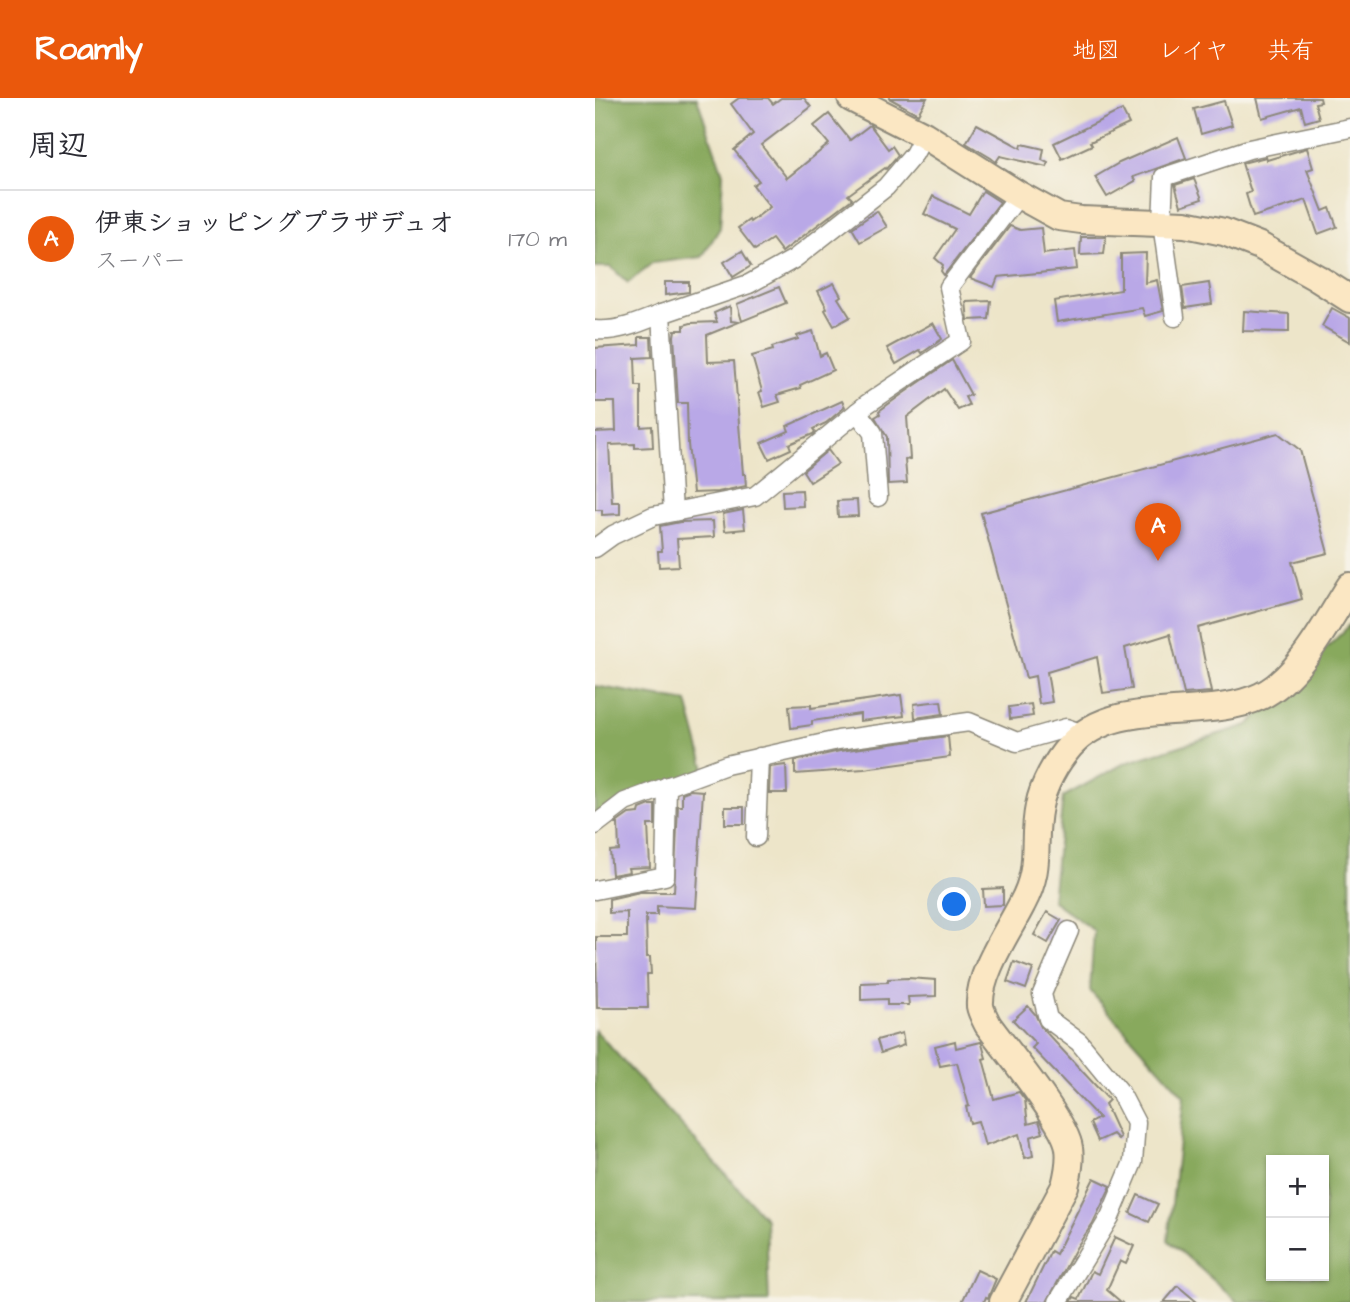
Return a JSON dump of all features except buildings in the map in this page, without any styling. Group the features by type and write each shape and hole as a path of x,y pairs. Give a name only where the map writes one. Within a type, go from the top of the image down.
{"street":[{"path":"851,98 924,135 1019,195 1059,216 1081,220 1185,224 1224,232 1260,246 1350,299"},
{"path":"1175,317 1162,223 1164,177 1249,149 1350,128"},
{"path":"595,330 607,331 635,324 749,284 794,259 886,187 914,154 924,135"},
{"path":"595,548 653,516 755,496 857,412 961,341 949,287 1019,195"},
{"path":"661,314 673,512"},
{"path":"857,412 873,433 878,496"},
{"path":"1003,1302 1065,1186 1069,1170 1069,1146 1059,1124 988,1025 980,1008 985,976 1030,889 1036,869 1039,807 1051,773 1070,746 1083,734 1114,719 1164,711 1229,706 1262,696 1295,670 1350,586"},
{"path":"595,825 625,802 726,765 838,740 969,722 1017,741 1066,728 1083,734"},
{"path":"756,837 759,757"},
{"path":"595,890 665,876 667,786"},
{"path":"1058,1302 1111,1217 1133,1162 1136,1123 1120,1092 1079,1042 1048,1019 1042,994 1069,931"}],"green space":[{"path":"595,98 697,98 723,174 720,228 702,257 652,263 628,283 611,267 595,267"},
{"path":"1350,625 1350,1302 1238,1302 1168,1240 1184,1096 1090,991 1094,931 1052,900 1063,797 1125,763 1248,725"},
{"path":"595,686 687,702 705,769 595,821"},
{"path":"595,1030 766,1219 769,1302 595,1302"}],"place":[{"name":"伊東ショッピングプラザデュオ","path":"1158,561"}]}
